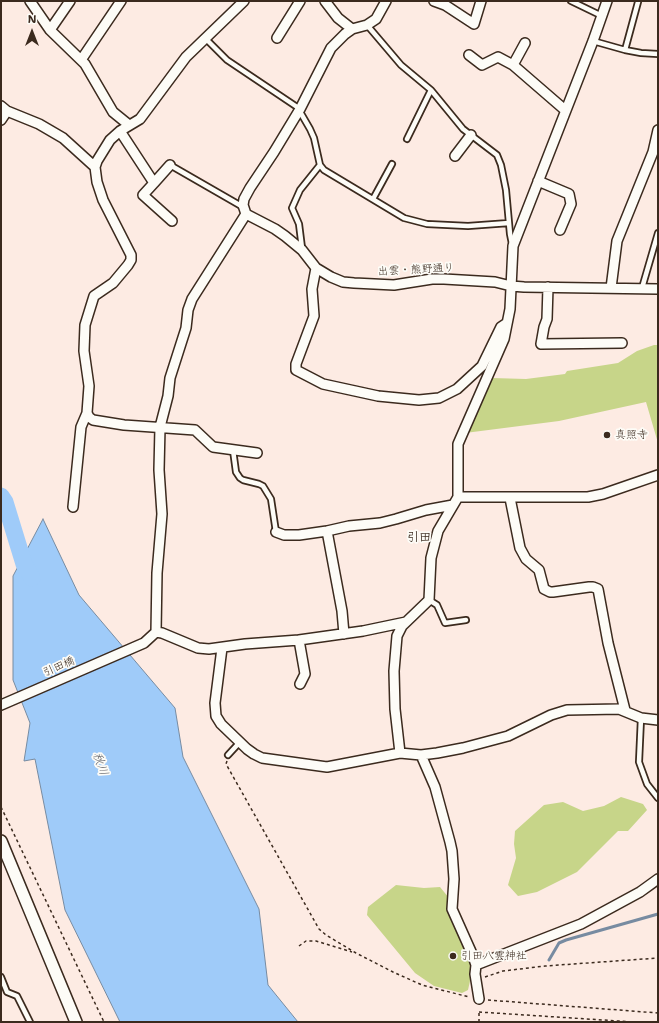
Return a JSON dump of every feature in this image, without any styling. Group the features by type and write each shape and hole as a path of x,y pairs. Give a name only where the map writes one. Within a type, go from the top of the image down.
{"street":[{"path":"30,1 50,30 85,64 113,112 129,125"},
{"path":"50,30 70,1"},
{"path":"81,60 121,1"},
{"path":"73,507 81,427 87,413 89,386 84,351 85,325 94,296 113,283 131,260 131,255 103,200 97,182 95,167 106,146 120,131 140,119 186,57 244,1"},
{"path":"277,38 300,1"},
{"path":"325,1 338,18 352,29"},
{"path":"386,1 376,19 367,25 352,29 331,48 300,110 244,199 245,210 192,299 188,310 186,328 170,378 168,396 160,427 159,455 162,514 156,594 156,632 162,633 198,648 210,649 344,634 406,622"},
{"path":"434,1 445,3 474,24 482,1"},
{"path":"400,753 395,709 394,671 397,636 406,622 429,600 431,558 438,531 455,501 458,444 504,339 510,309 513,246 565,110 594,41 607,1"},
{"path":"513,64 524,43"},
{"path":"469,55 482,65 498,57 513,64 565,110"},
{"path":"1,120 4,109 39,124 62,138 95,167"},
{"path":"611,288 617,241 653,152 658,130"},
{"path":"120,131 154,183"},
{"path":"455,156 471,135"},
{"path":"170,166 143,195 172,221"},
{"path":"538,181 568,194 571,204 560,230"},
{"name":"出雲・熊野通り","path":"245,210 275,229 302,250 316,268 343,282 354,284 394,285 432,279 444,279 495,282 511,286 658,289"},
{"path":"316,268 312,289 314,316 296,364 296,370 323,384 378,396 419,400 439,398 457,389 482,366 501,327 507,324"},
{"path":"548,287 547,319 541,344 622,343"},
{"path":"87,413 93,420 124,425 196,430 213,447 257,453"},
{"path":"276,532 284,535 299,535 349,526 380,523 396,520 455,501 510,498 588,497 603,494 658,475"},
{"path":"510,498 520,548 526,559 539,570 544,588 550,592 589,587 598,589 608,643 625,710"},
{"path":"327,531 342,611 344,634"},
{"name":"引田橋","path":"1,705 144,643 156,632"},
{"path":"299,640 305,674 300,684"},
{"path":"222,648 215,703 216,716 221,724 240,742 254,754 262,758 327,767 400,753 421,754 463,748 508,736 551,714 567,710 619,709 625,710 641,718 658,720"},
{"path":"421,754 435,787 452,851 453,914 476,965 475,979 479,999"},
{"path":"1,841 4,859 76,1022"},
{"path":"476,965 581,924 640,892 658,879"}],"lane":[{"path":"571,1 602,16"},
{"path":"625,50 638,2"},
{"path":"367,25 401,65 431,90 463,129 497,155 501,164 506,190 513,246"},
{"path":"206,39 227,60 300,110 314,138 320,164 324,170 404,218 427,224 468,226 509,223"},
{"path":"594,41 625,50 658,54"},
{"path":"407,139 431,90"},
{"path":"302,250 299,224 292,208 300,190 320,164"},
{"path":"373,199 392,164"},
{"path":"170,166 245,210"},
{"path":"642,288 658,233"},
{"path":"233,450 236,472 240,478 263,486 271,498 276,532"},
{"path":"429,600 437,605 445,623 466,620"},
{"path":"641,718 639,762 646,784 658,798"},
{"path":"228,755 240,742"},
{"path":"1,977 7,992 17,996 30,1022"}],"path":[{"path":"228,755 226,764 320,929 326,935 392,972 422,985 463,997 526,1004 658,1013"},
{"path":"1,807 104,1022"},
{"path":"299,946 306,942 316,940 356,953"},
{"path":"475,979 503,972 545,966 658,958"},
{"path":"480,1022 479,1012 634,1022"}],"green space":[{"path":"658,345 658,443 646,402 559,421 465,433 492,378 526,379 565,374 567,371 618,363 637,351"},
{"path":"621,797 643,804 647,810 628,831 618,831 577,872 537,892 518,896 508,885 516,858 514,844 515,831 544,805 563,802 583,811 604,806"},
{"path":"396,885 424,888 440,887 449,898 456,930 471,963 472,972 468,990 462,993 434,986 415,973 367,915 368,907"}],"water":[{"path":"43,519 79,595 175,708 183,757 259,909 268,985 298,1022 120,1022 65,910 35,759 24,761 30,723 13,680 13,576"}],"waterway":[{"name":"秋川","path":"1,496 5,502 24,564 32,578"},
{"path":"549,960 559,943 566,940 658,914"}],"place":[{"name":"真照寺","path":"607,435"},
{"name":"引田八雲神社","path":"453,956"}],"district":[{"name":"引田","path":"419,538"}]}
